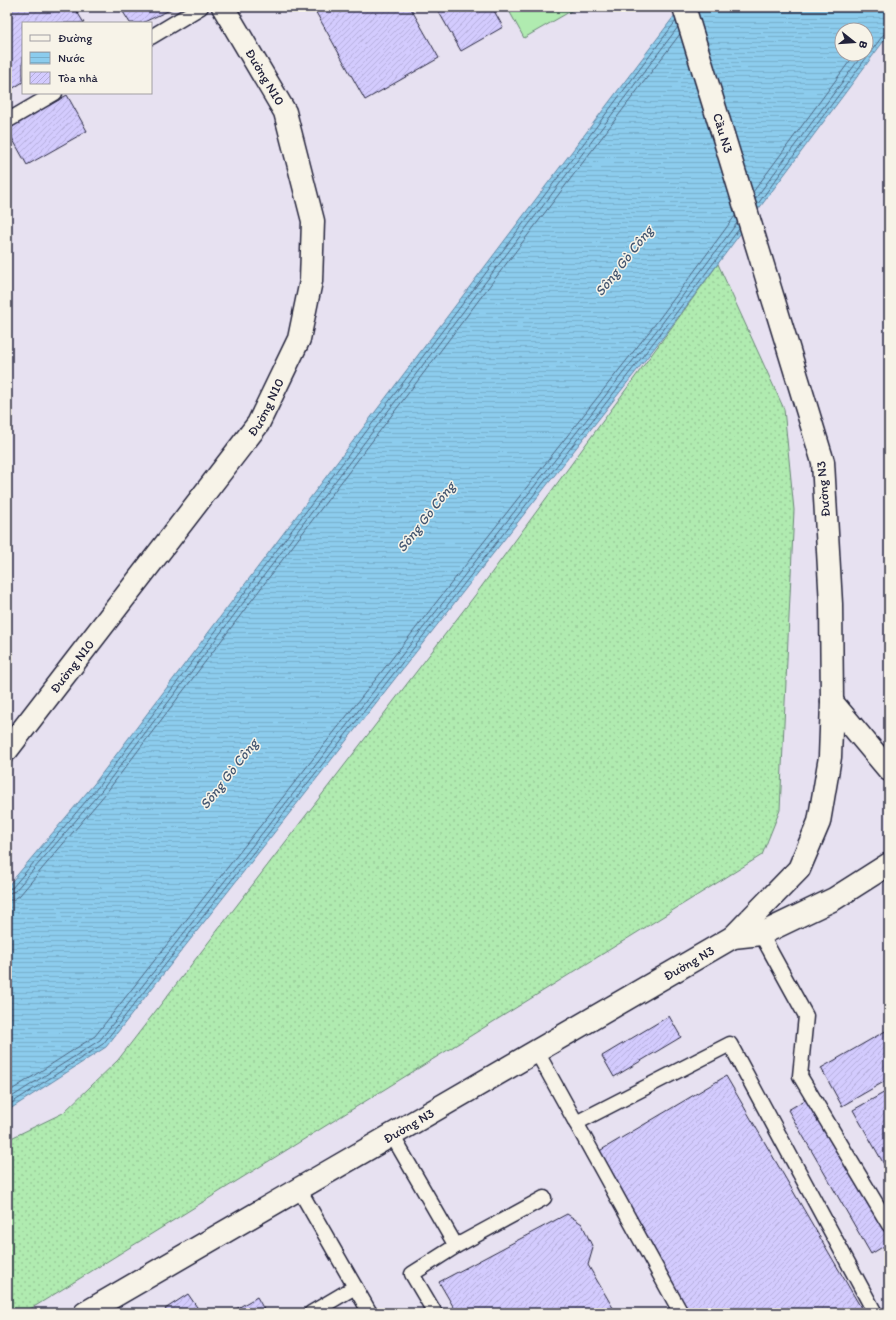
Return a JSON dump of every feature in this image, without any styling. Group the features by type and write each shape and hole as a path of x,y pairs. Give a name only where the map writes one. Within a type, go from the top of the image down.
{"street":[{"name":"Đường N10","path":"7,750 258,424 299,340 311,281 313,221 285,112 223,7"},
{"name":"Cầu N3","path":"684,7 762,260"},
{"name":"Đường N3","path":"85,1313 733,937 799,869 819,822 830,757 832,702 831,604 823,462 762,260"},
{"path":"832,702 889,770"},
{"name":"Đường N3","path":"733,937 761,934 834,899 889,864"}],"lane":[{"path":"152,36 200,7"},
{"path":"7,121 53,94"},
{"path":"761,934 806,1016 800,1076 889,1224"},
{"path":"576,1123 730,1044 875,1313"},
{"path":"537,1052 681,1313"},
{"path":"392,1135 456,1246"},
{"path":"299,1189 370,1313"},
{"path":"435,1313 412,1274 456,1246 544,1198"},
{"path":"311,1313 355,1287"}],"shaded area":[{"path":"7,7 889,7 889,1313 7,1313"}],"green space":[{"path":"507,7 578,7 524,38"},
{"path":"718,264 784,409 794,510 780,810 762,855 37,1305 23,1313 7,1313 7,1140 63,1113 118,1060 476,594"}],"water":[{"name":"Sông Gò Công","path":"681,7 889,7 889,34 874,54 874,22 834,22 834,62 868,62 667,332 106,1047 7,1111 7,887 94,784"}],"building":[{"path":"7,7 74,7 83,22 22,22 22,83 7,92"},
{"path":"120,7 170,7 172,9 144,22 129,22"},
{"path":"313,7 410,7 439,58 365,100"},
{"path":"436,7 492,7 503,27 461,51"},
{"path":"67,95 87,131 27,165 7,129"},
{"path":"669,1016 681,1037 614,1077 602,1056"},
{"path":"889,1029 889,1079 842,1106 821,1068"},
{"path":"726,1076 864,1313 688,1313 596,1153"},
{"path":"889,1090 889,1173 853,1110"},
{"path":"810,1097 889,1232 889,1243 871,1254 788,1110"},
{"path":"567,1214 582,1224 593,1248 588,1265 616,1313 457,1313 439,1282"},
{"path":"188,1294 201,1313 168,1313 165,1309"},
{"path":"257,1297 266,1313 229,1313"}]}
